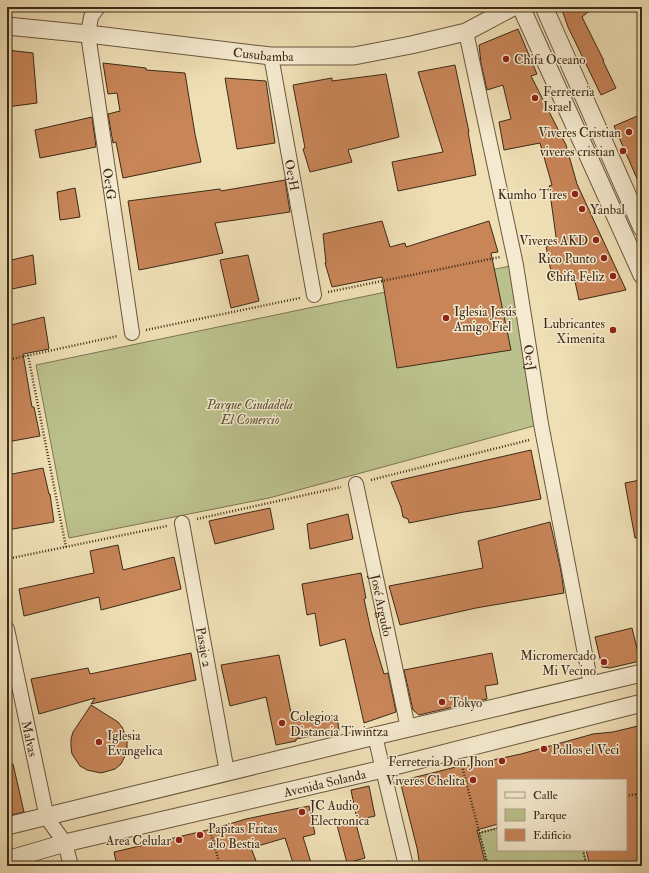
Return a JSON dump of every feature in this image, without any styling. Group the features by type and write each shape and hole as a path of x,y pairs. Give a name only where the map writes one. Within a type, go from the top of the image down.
{"street":[{"path":"88,34 91,17 98,7"},
{"name":"Cusubamba","path":"7,26 271,56 354,56 466,32 513,7"},
{"path":"521,7 642,275"},
{"path":"544,7 642,228"},
{"name":"Oe3J","path":"466,32 513,255 543,436 591,685"},
{"name":"Oe3G","path":"88,34 132,333"},
{"name":"Oe3H","path":"271,56 314,295"},
{"name":"José Argudo","path":"356,484 408,728"},
{"name":"Pasaje 2","path":"182,523 227,772"},
{"name":"Malvas","path":"7,629 46,818 65,843"},
{"path":"7,826 46,818 227,772 642,673"},
{"name":"Avenida Solanda","path":"7,860 65,843 383,769 642,703"},
{"path":"375,736 406,866"},
{"path":"65,843 71,866"}],"path":[{"path":"7,360 314,295 513,255"},
{"path":"28,355 66,547"},
{"path":"7,559 182,523 356,484 543,436"},
{"path":"461,764 488,866"},
{"path":"627,796 642,793"},
{"path":"636,794 642,822"},
{"path":"208,822 220,866"},
{"path":"479,833 497,828"},
{"path":"583,851 587,866"},
{"path":"368,866 392,860"}],"green space":[{"name":"Parque Ciudadela El Comercio","path":"515,265 541,424 269,498 69,538 36,365"},
{"path":"497,828 497,851 583,851 587,866 488,866 479,833"}],"building":[{"path":"561,7 594,7 582,17 616,88 601,95 568,27"},
{"path":"518,29 537,74 531,76 566,145 577,184 626,290 579,300 573,272 552,277 546,246 557,244 549,186 552,185 540,143 504,150 499,122 511,119 503,85 487,90 481,63 479,45"},
{"path":"7,50 33,53 37,103 7,107"},
{"path":"103,63 146,68 146,70 185,73 201,162 123,178 116,142 113,143 108,114 120,111 117,93 108,94"},
{"path":"455,65 476,175 398,191 392,162 443,152 418,72"},
{"path":"386,74 399,137 348,150 352,162 310,172 303,149 305,148 293,85 332,78 332,81"},
{"path":"225,78 266,81 275,143 237,149"},
{"path":"642,114 642,190 614,126"},
{"path":"92,117 96,147 40,158 35,130"},
{"path":"285,180 290,212 215,223 223,253 139,270 128,201 220,189 221,191"},
{"path":"75,188 80,217 60,220 57,192"},
{"path":"382,221 390,247 405,243 406,247 489,221 498,252 491,253 511,350 397,368 382,277 332,287 325,263 323,234"},
{"path":"33,255 36,284 7,290 7,261"},
{"path":"248,255 259,301 231,308 220,260"},
{"path":"44,317 49,349 23,354 32,407 34,407 40,436 7,442 7,326"},
{"path":"531,450 541,499 409,523 408,519 403,517 401,507 391,482"},
{"path":"43,468 50,494 54,522 7,530 7,475"},
{"path":"640,480 642,488 642,537 635,538 625,483"},
{"path":"270,508 274,529 215,544 209,521"},
{"path":"348,514 353,539 310,549 307,524"},
{"path":"550,522 561,571 564,593 476,608 400,625 389,586 483,568 478,541"},
{"path":"118,545 123,570 174,557 181,589 101,610 99,597 24,616 19,589 94,573 90,551"},
{"path":"361,573 366,598 364,599 371,631 384,674 388,673 396,712 364,723 345,639 320,646 315,613 307,615 302,584"},
{"path":"632,628 640,661 610,668 602,667 595,637"},
{"path":"191,653 196,680 91,704 95,698 39,714 31,679 88,668 90,674"},
{"path":"492,653 498,684 485,686 487,699 419,715 413,710 404,670"},
{"path":"279,655 293,722 337,715 339,731 296,739 296,741 276,745 266,697 230,706 221,665"},
{"name":"Iglesia Evangelica","path":"91,705 118,722 127,739 127,752 121,764 115,769 101,773 87,770 80,766 72,754 71,739 73,732"},
{"path":"642,725 642,866 590,866 586,851 627,851 627,779 497,779 497,824 477,830 486,866 420,866 417,848 400,781 460,766 521,754 593,734 613,732"},
{"path":"7,764 13,764 24,812 7,816"},
{"path":"369,786 375,816 357,820 351,790"},
{"path":"309,806 315,834 303,837 312,866 294,866 285,838 251,848 258,866 117,866 114,852 216,828 246,819"},
{"path":"355,820 365,858 347,863 337,825"}],"place":[{"name":"Chifa Oceano","path":"506,59"},
{"name":"Ferreteria Israel","path":"535,98"},
{"name":"Viveres Cristian","path":"629,132"},
{"name":"viveres cristian","path":"623,151"},
{"name":"Kumho Tires","path":"575,194"},
{"name":"Yanbal","path":"582,209"},
{"name":"Viveres AKD","path":"596,240"},
{"name":"Rico Punto","path":"604,258"},
{"name":"Chifa Feliz","path":"613,276"},
{"name":"Iglesia Jesús Amigo Fiel","path":"446,318"},
{"name":"Lubricantes Ximenita","path":"613,330"},
{"name":"Micromercado Mi Vecino","path":"604,662"},
{"name":"Tokyo","path":"442,702"},
{"name":"Colegio a Distancia Tiwintza","path":"282,723"},
{"name":"Iglesia Evangelica","path":"99,742"},
{"name":"Pollos el Veci","path":"544,749"},
{"name":"Ferreteria Don Jhon","path":"502,761"},
{"name":"Viveres Chelita","path":"473,780"},
{"name":"JC Audio Electronica","path":"302,812"},
{"name":"Papitas Fritas a lo Bestia","path":"200,835"},
{"name":"Area Celular","path":"179,840"}]}
